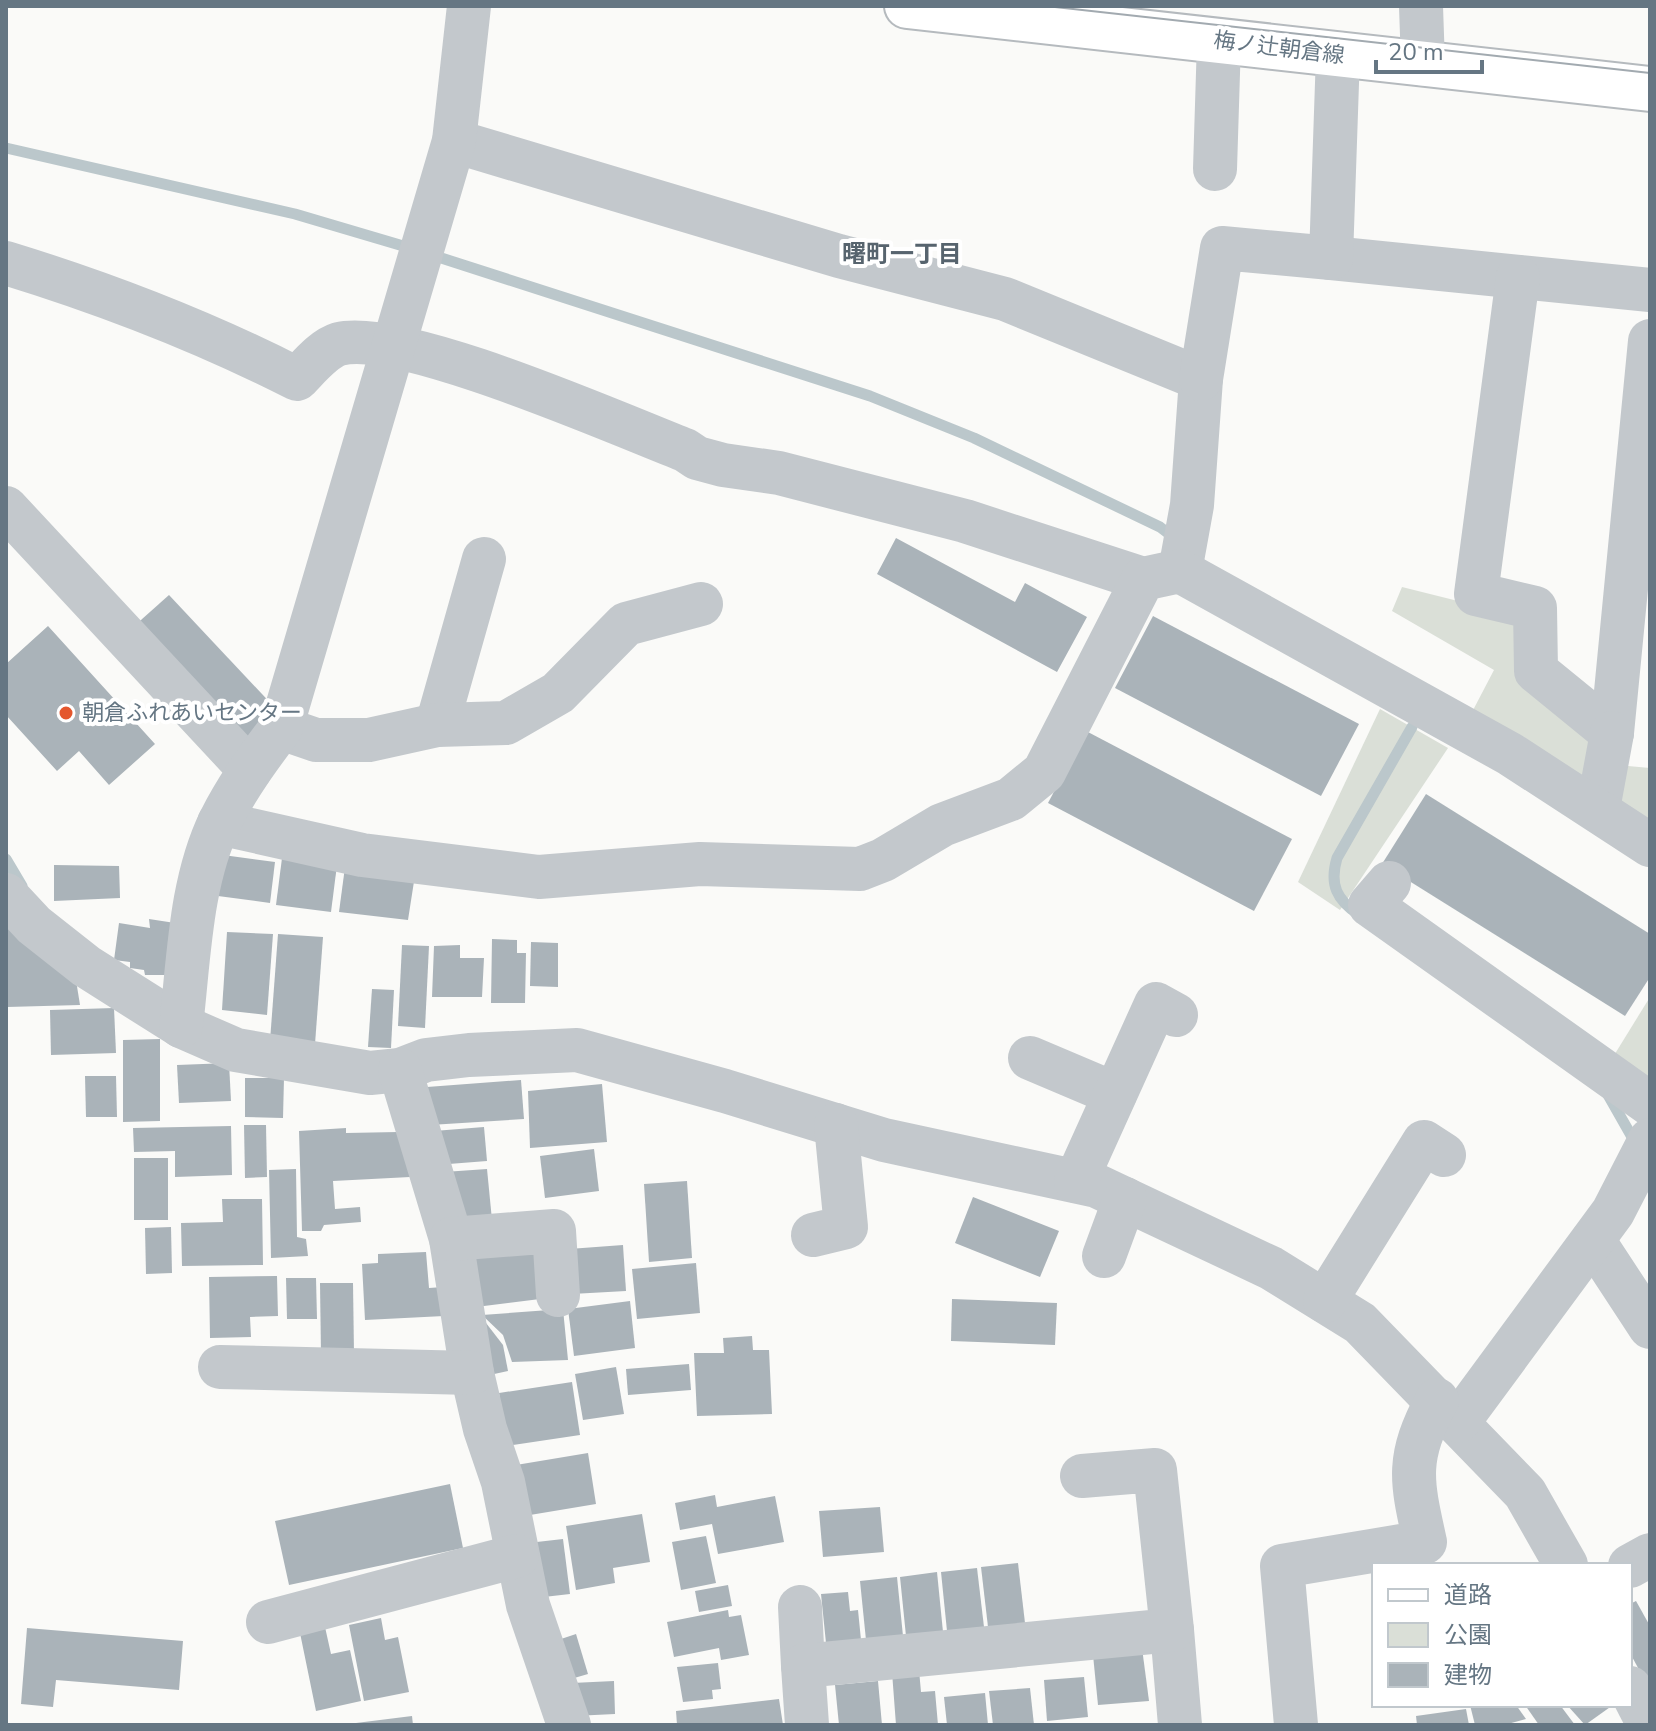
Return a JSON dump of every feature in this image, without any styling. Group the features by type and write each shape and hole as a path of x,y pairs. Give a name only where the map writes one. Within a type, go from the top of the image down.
{"main road":[{"name":"梅ノ辻朝倉線","path":"929,7 1650,89"}],"street":[{"path":"181,1026 195,901 219,823 250,770 281,728 391,346 454,141 469,6"},
{"path":"1421,6 1423,64"},
{"path":"1215,169 1219,41"},
{"path":"1331,258 1338,54"},
{"path":"454,141 839,256 1005,299 1201,379"},
{"path":"219,823 362,855 539,877 700,864 860,869 883,860 942,825 1011,799 1044,772 1161,575 1192,505 1201,379 1222,248 1650,290"},
{"path":"6,263 100,292 216,338 297,379 329,348 353,342 391,346 517,384 685,450 697,458 779,473 1161,575 1510,754 1650,845"},
{"path":"1518,277 1476,594 1535,608 1536,671 1612,733"},
{"path":"1598,809 1612,733 1650,341"},
{"path":"6,508 250,770"},
{"path":"437,725 484,559"},
{"path":"281,728 316,740 369,740 437,725 506,723 558,693 626,624 701,604"},
{"path":"1389,883 1370,905 1650,1104"},
{"path":"6,895 34,925 68,952 181,1026 215,1043 267,1058 370,1073 400,1070 426,1060 469,1055 577,1050 884,1140 1097,1186 1271,1268 1360,1323 1448,1410 1525,1493 1565,1563"},
{"path":"1076,1181 1156,1004 1176,1015"},
{"path":"1030,1058 1115,1094"},
{"path":"400,1070 451,1239 472,1373 485,1429 503,1482 528,1605 569,1725"},
{"path":"813,1235 846,1227 836,1125"},
{"path":"1325,1301 1422,1142"},
{"path":"1296,1725 1282,1566 1425,1542 1412,1479 1415,1447 1593,1240 1613,1212 1644,1149"},
{"path":"1104,1256 1125,1199"},
{"path":"451,1239 554,1231 558,1295"},
{"path":"1593,1240 1650,1327"},
{"path":"220,1367 472,1373"},
{"path":"1082,1476 1155,1470 1180,1725"},
{"path":"1632,1565 1650,1555"},
{"path":"268,1622 517,1556"},
{"path":"800,1607 807,1725"},
{"path":"803,1666 1172,1630"},
{"path":"1632,1692 1649,1725"}],"green space":[{"path":"1402,587 1522,617 1600,740 1590,790 1471,714 1494,670 1392,611"},
{"path":"1380,709 1448,748 1340,910 1298,882"},
{"path":"1617,765 1650,768 1650,834 1609,807"},
{"path":"1650,997 1650,1086 1613,1057"}],"building":[{"path":"896,538 1015,602 1025,583 1087,617 1057,672 877,574"},
{"path":"169,595 277,710 249,755 132,628"},
{"path":"1153,616 1359,724 1321,796 1115,688"},
{"path":"48,626 155,744 109,785 79,751 57,771 6,715 6,664"},
{"path":"1086,731 1292,839 1254,911 1048,803"},
{"path":"1426,794 1650,934 1650,977 1625,1016 1382,864"},
{"path":"223,855 275,862 270,903 218,896"},
{"path":"282,858 337,865 331,912 276,905"},
{"path":"54,865 119,866 120,898 54,901"},
{"path":"345,867 415,875 408,920 339,912"},
{"path":"149,919 175,923 168,975 145,975 144,970 130,968 130,962 114,960 119,923 150,928"},
{"path":"6,924 75,974 80,1005 7,1007"},
{"path":"227,932 273,934 267,1015 222,1010"},
{"path":"278,934 323,937 315,1044 270,1041"},
{"path":"492,939 517,940 517,953 526,953 525,1003 491,1003"},
{"path":"531,942 558,943 558,987 530,986"},
{"path":"402,945 429,946 425,1028 398,1026"},
{"path":"460,945 460,958 484,958 482,997 432,997 434,946"},
{"path":"372,989 394,990 391,1048 368,1047"},
{"path":"114,1008 116,1053 51,1055 50,1010"},
{"path":"160,1039 160,1121 123,1122 123,1040"},
{"path":"229,1063 231,1101 179,1103 177,1065"},
{"path":"85,1076 116,1076 117,1117 86,1117"},
{"path":"245,1078 284,1078 283,1118 245,1117"},
{"path":"521,1080 524,1119 430,1125 427,1087"},
{"path":"602,1084 607,1142 530,1148 528,1091"},
{"path":"244,1125 266,1125 267,1177 245,1178"},
{"path":"231,1126 232,1175 175,1177 175,1151 134,1152 133,1128"},
{"path":"484,1127 487,1161 436,1165 434,1131"},
{"path":"346,1128 346,1133 398,1132 410,1177 333,1181 335,1209 360,1207 361,1222 324,1225 321,1231 302,1231 299,1131"},
{"path":"594,1149 599,1191 545,1198 540,1156"},
{"path":"134,1158 168,1158 168,1220 134,1220"},
{"path":"296,1169 297,1237 306,1239 308,1256 271,1258 269,1170"},
{"path":"487,1169 492,1220 448,1224 444,1172"},
{"path":"687,1181 692,1258 649,1262 644,1184"},
{"path":"973,1197 1059,1231 1040,1277 955,1243"},
{"path":"222,1199 262,1199 263,1265 182,1266 181,1223 223,1222"},
{"path":"171,1227 172,1273 146,1274 145,1228"},
{"path":"623,1245 626,1291 572,1294 569,1249"},
{"path":"541,1248 548,1298 476,1307 470,1256"},
{"path":"426,1252 429,1288 443,1287 444,1316 365,1320 362,1264 378,1263 378,1254"},
{"path":"696,1263 700,1313 637,1319 632,1269"},
{"path":"277,1276 278,1316 250,1317 251,1337 210,1338 209,1277"},
{"path":"286,1278 316,1278 317,1319 287,1319"},
{"path":"320,1283 353,1283 354,1354 321,1355"},
{"path":"952,1299 1057,1303 1055,1345 951,1341"},
{"path":"630,1301 635,1348 574,1356 568,1309"},
{"path":"563,1309 568,1360 512,1362 503,1335 482,1315"},
{"path":"486,1323 503,1345 508,1371 485,1376"},
{"path":"752,1336 753,1350 769,1350 772,1414 697,1416 694,1353 724,1353 723,1338"},
{"path":"689,1364 691,1390 628,1395 626,1369"},
{"path":"616,1367 624,1414 583,1420 575,1374"},
{"path":"572,1382 580,1435 507,1446 499,1393"},
{"path":"588,1453 596,1504 524,1516 516,1465"},
{"path":"450,1484 463,1548 289,1585 275,1521"},
{"path":"715,1495 717,1507 775,1496 784,1542 718,1554 712,1524 680,1530 675,1503"},
{"path":"880,1507 884,1552 823,1557 819,1511"},
{"path":"642,1514 650,1562 613,1568 615,1583 576,1590 566,1526"},
{"path":"706,1536 716,1583 681,1590 672,1542"},
{"path":"563,1539 570,1594 535,1598 528,1543"},
{"path":"1018,1563 1025,1623 988,1627 981,1567"},
{"path":"977,1568 984,1627 947,1631 941,1572"},
{"path":"937,1572 943,1632 906,1636 900,1577"},
{"path":"897,1577 903,1636 866,1640 860,1581"},
{"path":"728,1585 732,1606 699,1612 695,1591"},
{"path":"848,1592 850,1611 858,1610 861,1640 826,1643 821,1594"},
{"path":"1636,1601 1650,1626 1650,1690 1632,1657 1632,1603"},
{"path":"728,1610 729,1617 741,1615 749,1655 721,1660 719,1648 674,1657 667,1622"},
{"path":"381,1618 385,1640 398,1637 409,1692 364,1701 349,1625"},
{"path":"325,1627 331,1654 350,1650 361,1701 316,1711 300,1633"},
{"path":"27,1628 183,1641 179,1690 56,1680 53,1707 21,1704"},
{"path":"576,1634 588,1674 564,1681 552,1642"},
{"path":"1142,1648 1149,1701 1098,1705 1093,1655"},
{"path":"718,1663 721,1689 712,1690 713,1699 683,1702 677,1667"},
{"path":"919,1670 921,1692 935,1691 938,1725 896,1725 892,1672"},
{"path":"1084,1677 1088,1717 1047,1721 1044,1680"},
{"path":"614,1681 615,1714 574,1716 572,1683"},
{"path":"878,1681 882,1725 839,1725 835,1685"},
{"path":"1030,1688 1034,1725 993,1725 989,1691"},
{"path":"985,1693 988,1725 947,1725 944,1697"},
{"path":"779,1699 783,1725 677,1725 676,1711"},
{"path":"1470,1707 1517,1707 1526,1719 1504,1725 1475,1725"},
{"path":"1526,1707 1562,1707 1575,1725 1539,1725"},
{"path":"1569,1707 1610,1707 1585,1725"},
{"path":"1466,1709 1469,1725 1417,1725 1416,1716"},
{"path":"412,1716 413,1725 356,1725 356,1723"}],"waterway":[{"path":"6,148 295,214 410,248"},
{"path":"432,255 870,396 974,438 1160,527 1177,540"},
{"path":"1359,915 1345,904 1337,891 1334,876 1337,858 1412,727"},
{"path":"6,859 22,886"},
{"path":"1607,1093 1636,1144"}],"tram line":[{"path":"1046,6 1650,73"}],"place":[{"name":"朝倉ふれあいセンター","path":"66,713"}],"district":[{"name":"曙町一丁目","path":"902,254"}]}
